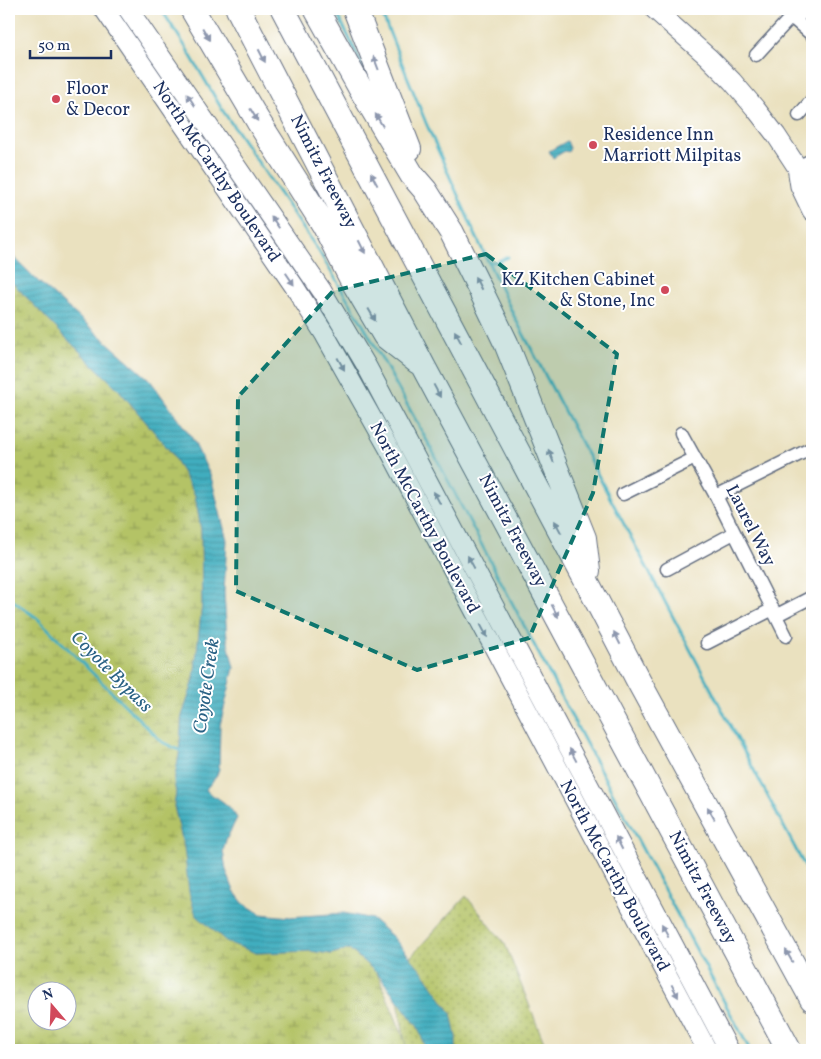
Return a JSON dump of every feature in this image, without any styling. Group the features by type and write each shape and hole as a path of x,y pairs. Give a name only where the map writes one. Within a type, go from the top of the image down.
{"highway":[{"path":"192,9 258,121 324,225 351,278 385,336 423,366"},
{"path":"283,9 639,682 812,999"},
{"path":"316,9 412,175 425,190 452,233 480,287 506,343 584,538 589,586"},
{"path":"355,9 425,190"},
{"name":"Nimitz Freeway","path":"239,10 423,366 789,1050"}],"main road":[{"name":"North McCarthy Boulevard","path":"104,9 305,302 325,335 388,448 707,1050"},
{"name":"North McCarthy Boulevard","path":"128,9 322,291 355,346 729,1050"},
{"path":"654,9 732,81 776,135 807,168 800,186 812,211"},
{"path":"232,196 248,184"},
{"path":"442,551 460,541"},
{"path":"578,807 596,798"}],"street":[{"path":"756,55 790,15 806,9"},
{"path":"790,15 812,36"},
{"path":"799,115 812,100"},
{"name":"Laurel Way","path":"681,433 716,496 786,636"},
{"path":"716,496 812,448"},
{"path":"624,494 695,458"},
{"path":"667,569 734,533"},
{"path":"707,643 812,597"}],"highlighted area":[{"path":"486,254 617,354 593,493 529,638 417,670 236,591 238,397 333,291"}],"green space":[{"path":"115,9 123,9 330,310 324,315"},
{"path":"9,279 119,390 171,452 195,495 201,530 202,604 194,680 182,716 179,756 174,781 176,793 174,806 184,847 256,953 310,951 331,954 349,949 377,973 405,1041 406,1050 9,1050"},
{"path":"466,896 505,944 547,1050 406,1050 394,975"}],"water":[{"path":"567,141 570,148 568,152 565,151 553,158 549,151"},
{"name":"Coyote Creek","path":"9,250 39,282 150,380 192,438 211,477 227,540 224,593 227,638 234,668 220,725 219,769 216,777 206,789 210,794 227,805 237,818 226,840 223,851 226,870 234,891 243,903 261,914 290,917 344,913 372,919 392,936 423,972 451,1013 456,1037 456,1050 426,1050 418,1027 377,973 349,949 331,954 310,951 256,953 227,942 196,915 189,892 184,847 174,806 176,793 174,781 179,756 182,716 194,680 202,604 201,530 195,495 171,452 119,390 9,279"}],"waterway":[{"path":"161,9 223,111 318,250 365,328 431,448 750,1050"},
{"path":"335,9 369,79"},
{"path":"380,9 426,123 475,234 515,318 812,880"},
{"path":"489,262 496,262 508,257"},
{"name":"Coyote Bypass","path":"9,598 37,618 162,742 181,751"}],"place":[{"name":"Floor & Decor","path":"56,99"},
{"name":"Residence Inn Marriott Milpitas","path":"593,145"},
{"name":"KZ Kitchen Cabinet & Stone, Inc","path":"665,290"}]}
